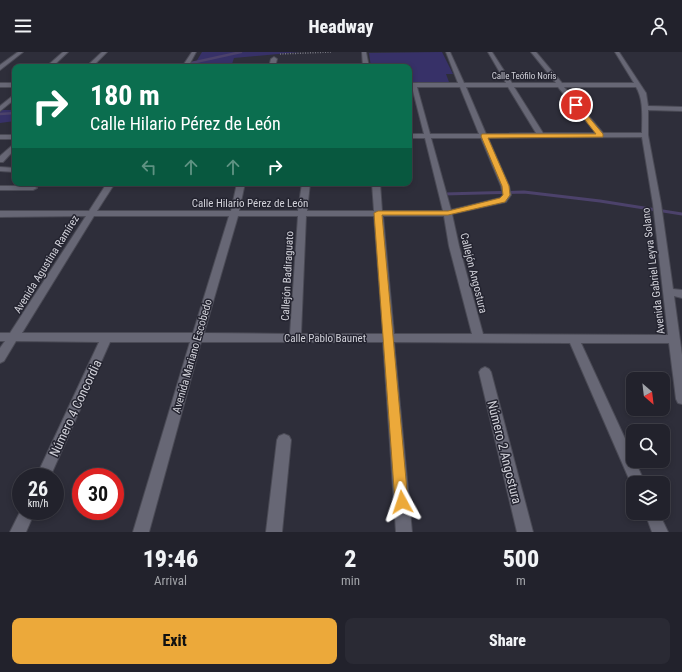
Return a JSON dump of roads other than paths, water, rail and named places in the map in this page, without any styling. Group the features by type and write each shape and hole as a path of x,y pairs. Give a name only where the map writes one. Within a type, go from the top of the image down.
{"street":[{"path":"0,68 21,52"},
{"path":"52,64 66,52"},
{"path":"92,64 104,52"},
{"path":"186,64 194,52"},
{"path":"364,52 366,64"},
{"path":"448,52 484,136"},
{"path":"490,52 541,136"},
{"path":"533,52 601,135"},
{"name":"Avenida Gabriel Leyva Solano","path":"617,52 644,93 646,108 645,135 670,292 673,339 682,399"},
{"path":"273,64 274,58"},
{"path":"0,85 12,85"},
{"name":"Calle Teófilo Noris","path":"412,85 638,85"},
{"path":"412,88 448,213"},
{"path":"0,109 12,99"},
{"path":"646,108 682,109"},
{"path":"412,136 645,135"},
{"name":"Calle Hilario Pérez de León","path":"0,214 234,215 448,213 498,202 505,198 506,191 484,136"},
{"path":"0,137 12,137"},
{"path":"0,160 12,148"},
{"path":"0,170 12,170"},
{"name":"Avenida Agustina Ramírez","path":"0,358 109,186"},
{"name":"Avenida Mariano Escobedo","path":"143,531 196,338 234,215 240,186"},
{"name":"Callejón Badiraguato","path":"295,338 302,214 306,186"},
{"path":"376,186 404,532"},
{"path":"0,188 33,188"},
{"name":"Callejón Angostura","path":"448,213 454,246 479,338"},
{"path":"670,292 682,294"},
{"name":"Calle Pablo Baunet","path":"0,337 673,339"},
{"name":"Número 4 Concordia","path":"47,468 106,338"},
{"path":"574,339 635,476"},
{"name":"Número 2 Angostura","path":"485,372 525,532"},
{"path":"274,532 284,440"},
{"path":"18,532 24,520"},
{"path":"655,520 660,532"}],"waterway":[{"path":"187,64 241,52"},
{"path":"0,114 12,113"},
{"path":"444,194 524,192 600,201 682,214"}]}
